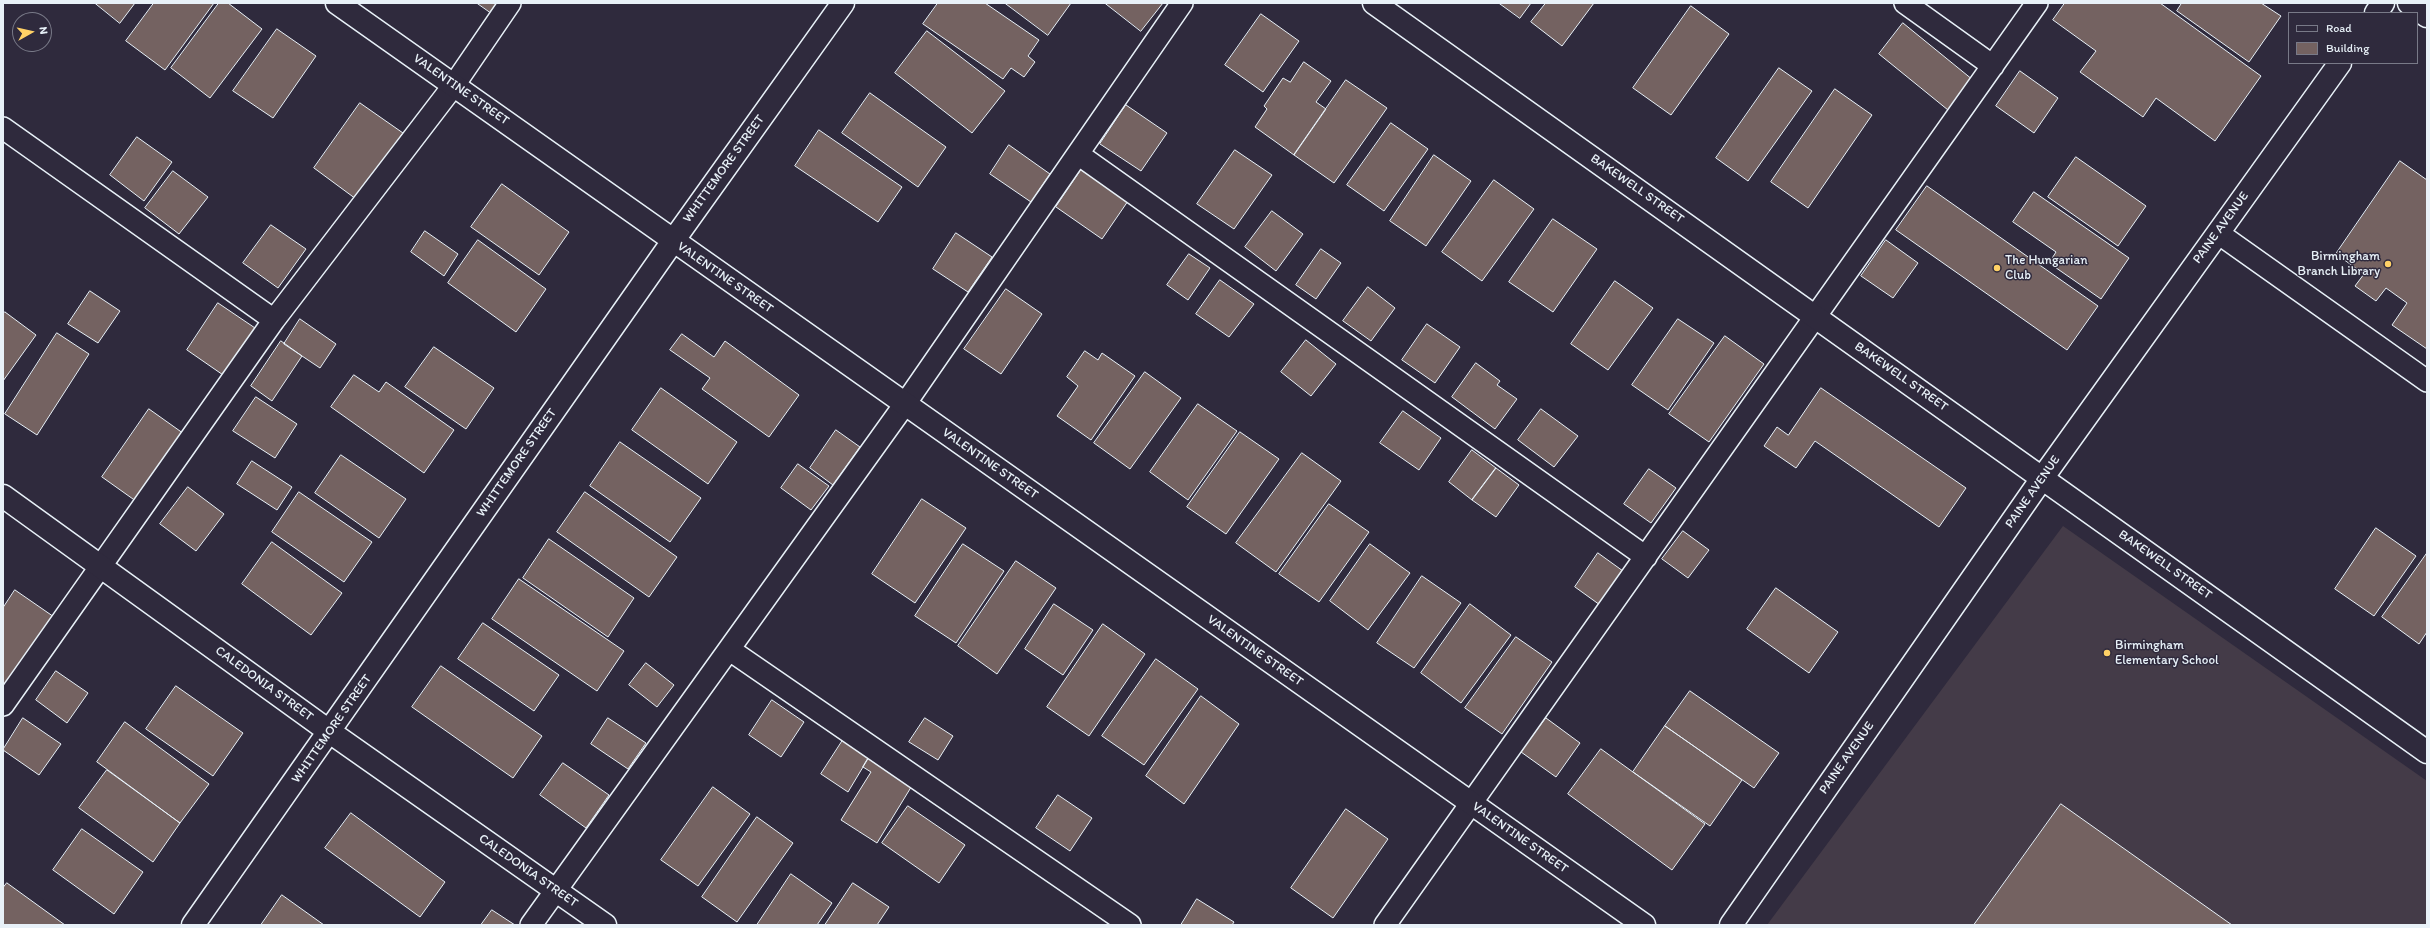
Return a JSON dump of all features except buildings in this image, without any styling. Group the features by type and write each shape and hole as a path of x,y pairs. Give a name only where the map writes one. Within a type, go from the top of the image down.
{"street":[{"name":"VALENTINE STREET","path":"337,3 1644,925"},
{"name":"WHITTEMORE STREET","path":"194,925 673,241 843,3"},
{"name":"BAKEWELL STREET","path":"1374,3 2043,477 2427,752"},
{"path":"2377,12 2383,3"},
{"path":"2409,3 2427,16"},
{"name":"PAINE AVENUE","path":"1731,925 2043,477 2339,64"},
{"name":"CALEDONIA STREET","path":"3,496 330,732 605,925"}],"lane":[{"path":"3,705 274,320 454,85 510,3"},
{"path":"531,925 730,650 905,404 1182,3"},
{"path":"1905,3 1993,66"},
{"path":"1385,925 2037,3"},
{"path":"3,128 274,320"},
{"path":"1078,154 1646,557"},
{"path":"2218,234 2427,381"},
{"path":"730,650 1130,925"}],"shaded area":[{"name":"Birmingham Elementary School","path":"2063,526 2427,781 2427,925 1767,925"}],"place":[{"name":"Birmingham Branch Library","path":"2388,264"},
{"name":"The Hungarian Club","path":"1997,268"},
{"name":"Birmingham Elementary School","path":"2107,653"}]}
